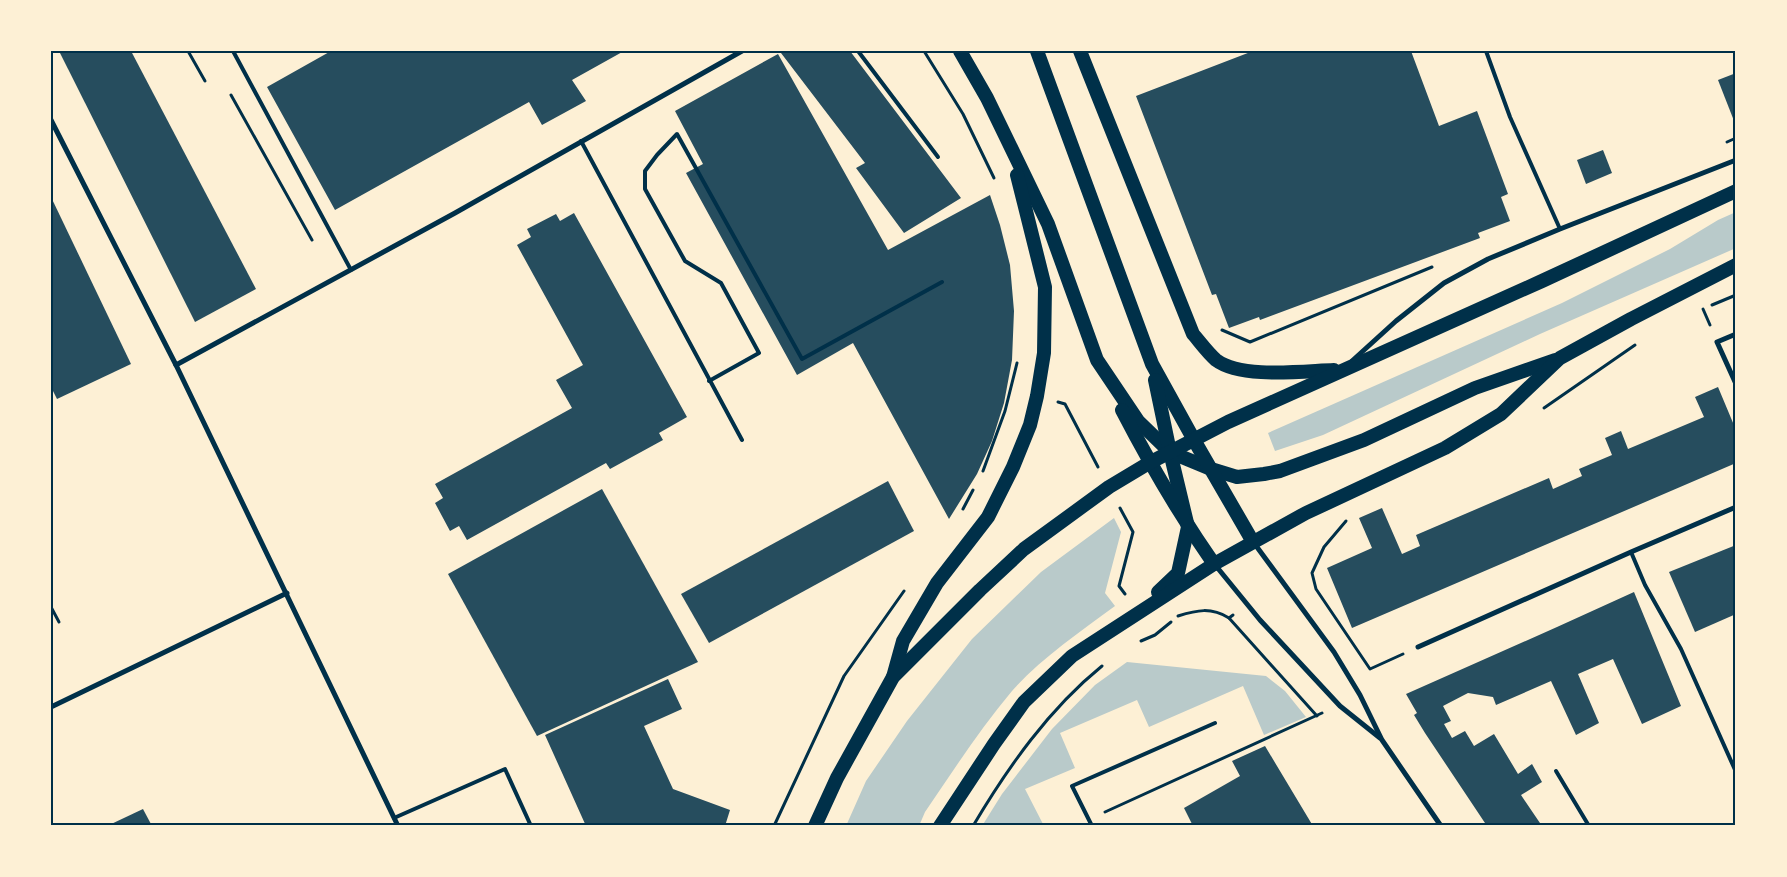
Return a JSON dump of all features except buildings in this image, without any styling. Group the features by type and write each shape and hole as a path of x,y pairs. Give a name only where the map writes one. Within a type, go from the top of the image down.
{"highway":[{"path":"960,51 987,98 1048,224 1097,360 1149,463 1188,527 1214,564"},
{"path":"1037,51 1152,364 1188,527 1178,573 1138,612"},
{"path":"1080,51 1193,334 1217,361 1243,371 1283,372 1342,369"},
{"path":"814,826 837,778 893,677 903,640 938,583 988,517 1013,467 1030,425 1044,353 1045,287 1012,152"},
{"path":"893,677 1024,549 1109,487 1149,463 1228,422 1342,369 1542,281 1736,191"},
{"path":"1097,360 1138,421 1170,452 1211,469 1237,477 1264,474 1280,471 1364,440 1475,388 1560,358 1736,265"},
{"path":"940,826 1024,702 1072,656 1214,564 1253,542 1306,513 1445,448 1502,414 1560,358"},
{"path":"1152,364 1253,542"}],"street":[{"path":"176,365 351,270 742,51"},
{"path":"51,120 176,365 398,826"},
{"path":"1342,369 1396,321 1444,283 1488,259 1560,228 1736,160"},
{"path":"1736,334 1717,342 1736,384"},
{"path":"1418,647 1630,552 1736,507"},
{"path":"1253,542 1334,652 1360,695 1382,740 1441,826"},
{"path":"1214,564 1246,604 1340,706 1382,740"},
{"path":"51,708 287,593"}],"lane":[{"path":"233,51 351,270"},
{"path":"858,51 938,157"},
{"path":"1486,51 1510,117 1560,228"},
{"path":"709,380 759,352 721,283 685,261 645,189 645,171 677,134 802,359 942,282"},
{"path":"581,141 742,440"},
{"path":"1630,552 1645,585 1681,649 1736,772"},
{"path":"1092,826 1072,786 1215,723"},
{"path":"394,818 505,769 531,826"},
{"path":"1556,771 1590,826"}],"path":[{"path":"188,51 205,81"},
{"path":"924,51 962,114 996,184"},
{"path":"231,95 313,242"},
{"path":"1222,330 1250,342 1438,264"},
{"path":"1011,390 1017,362"},
{"path":"1066,404 1133,532 1120,586 1138,612"},
{"path":"1324,547 1312,572 1316,589 1370,668 1418,647"},
{"path":"1297,601 1316,589"},
{"path":"1229,618 1246,604"},
{"path":"51,607 58,622"},
{"path":"1138,642 1155,635 1179,616 1200,610 1217,611 1229,618 1317,716"},
{"path":"973,826 1000,782 1050,717 1084,681 1107,662"},
{"path":"1088,820 1340,706"}],"shaded area":[{"path":"1736,212 1736,248 1540,334 1323,435 1275,451 1268,433 1562,303 1670,249 1718,220"},
{"path":"1114,518 1121,532 1105,593 1115,606 1048,657 1012,691 956,766 925,812 919,826 846,826 866,781 907,721 972,639 1041,572"},
{"path":"1127,662 1266,676 1285,691 1306,717 1264,735 1243,686 1149,727 1137,700 1060,733 1075,768 1025,789 1044,826 982,826 1002,794 1052,729 1095,685"}]}
